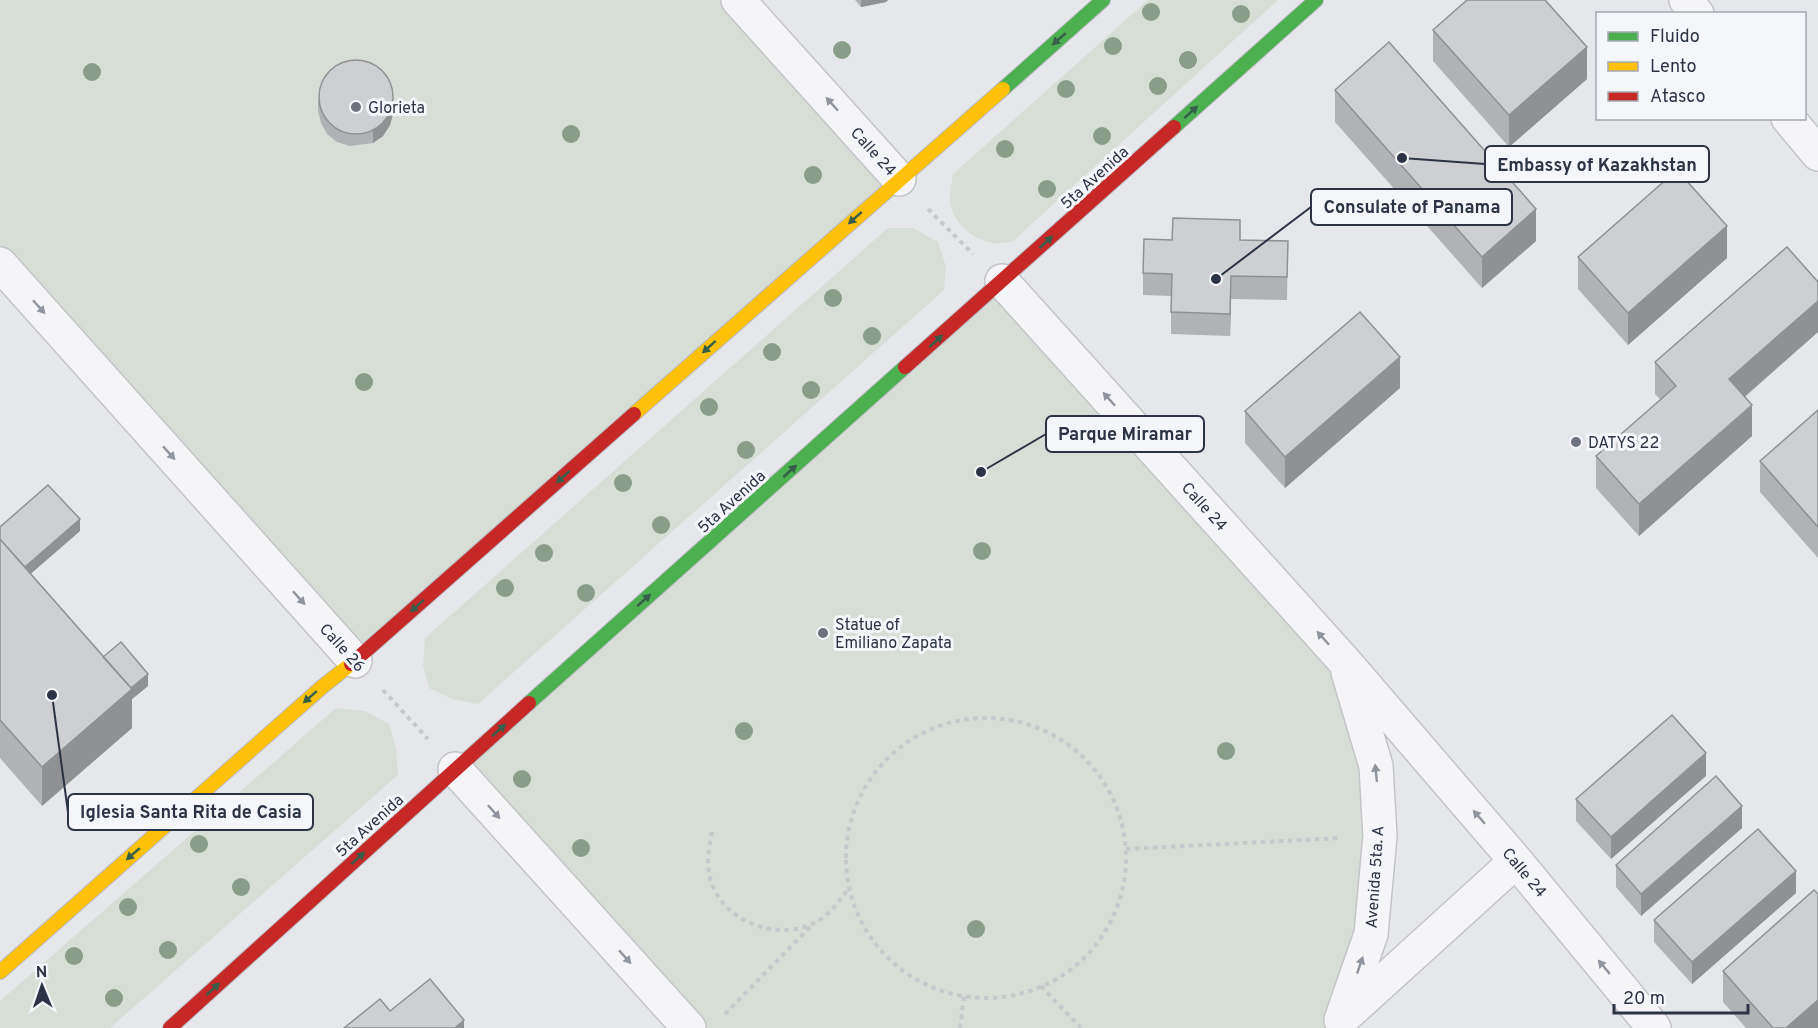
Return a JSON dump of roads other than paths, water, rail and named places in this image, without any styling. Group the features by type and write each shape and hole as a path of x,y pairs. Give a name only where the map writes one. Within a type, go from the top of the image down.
{"highway":[{"path":"0,972 322,687 356,661 1103,0"},
{"name":"5ta Avenida","path":"170,1028 455,769 1316,0"}],"street":[{"name":"Calle 24","path":"738,0 899,179"},
{"path":"1686,0 1695,12"},
{"path":"1790,120 1818,153"},
{"name":"Calle 26","path":"0,264 356,661"},
{"name":"Calle 24","path":"1002,282 1345,662 1516,861 1654,1028"},
{"name":"Avenida 5ta. A","path":"1337,1024 1371,934 1380,836 1376,766 1345,662"},
{"path":"455,769 688,1028"},
{"name":"Avenida 5ta. A","path":"1337,1024 1516,861"}],"place":[{"name":"Glorieta","path":"356,107"},
{"name":"Embassy of Kazakhstan","path":"1402,158"},
{"name":"Consulate of Panama","path":"1216,279"},
{"name":"DATYS 22","path":"1576,442"},
{"name":"Parque Miramar","path":"981,472"},
{"name":"Statue of Emiliano Zapata","path":"823,633"},
{"name":"Iglesia Santa Rita de Casia","path":"52,695"}]}
